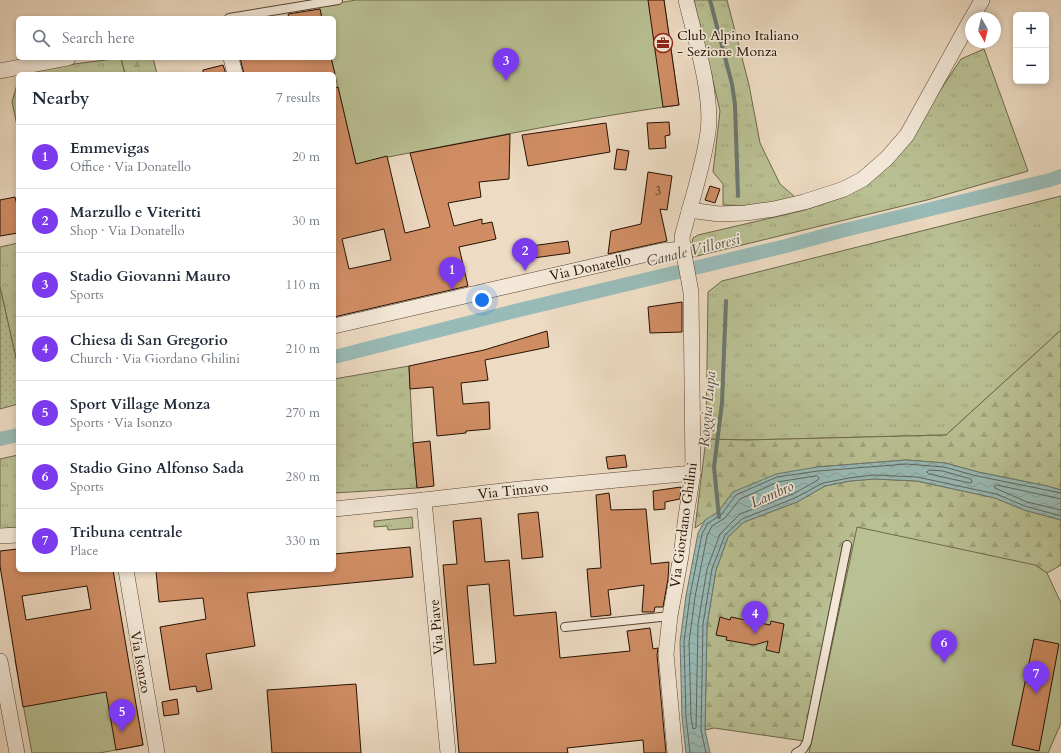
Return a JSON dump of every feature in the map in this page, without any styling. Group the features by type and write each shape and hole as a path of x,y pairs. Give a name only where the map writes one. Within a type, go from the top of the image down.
{"street":[{"name":"Via Giordano Ghilini","path":"675,753 666,654 670,616 681,556 693,473 691,292 682,237 708,131 708,110 703,72 686,0"},
{"path":"975,12 982,0"},
{"path":"689,210 719,214 746,213 774,209 804,202 844,189 863,179 887,158 907,135 965,30"},
{"path":"0,71 58,60"},
{"path":"232,60 234,72"},
{"name":"Via Donatello","path":"336,326 661,251 684,255"},
{"name":"Via Timavo","path":"336,509 520,489 693,473"},
{"name":"Via Piave","path":"424,500 448,753"},
{"path":"0,536 16,535"},
{"name":"Via Isonzo","path":"126,572 157,753"},
{"path":"0,661 17,753"}],"lane":[{"path":"241,16 338,0"},
{"path":"796,753 803,749 807,742 847,545"},
{"path":"565,627 670,616"}],"green space":[{"path":"356,0 664,0 679,105 567,123 356,164 336,79 336,72 334,72 331,60 336,60 336,16 322,16 319,6"},
{"path":"694,0 727,0 749,85 760,143 780,184 795,197 757,206 723,205 723,184 713,172 720,111"},
{"path":"984,49 1028,171 927,200 689,258 693,238 698,235 805,210 844,197 868,184 920,121 961,59"},
{"path":"105,60 122,60 124,72 31,72 35,69"},
{"path":"122,60 154,60 156,72 124,72"},
{"path":"16,88 16,121 12,102"},
{"path":"1061,196 1061,330 946,435 747,440 706,439 708,292 722,281"},
{"path":"16,243 16,358 0,287 0,247"},
{"path":"0,287 16,358 16,405 0,409"},
{"path":"1061,330 1061,490 978,472 945,463 906,460 817,467 733,492 718,512 695,528 706,439 747,440 946,435"},
{"path":"409,366 417,488 336,493 336,379"},
{"path":"16,455 16,527 0,529 0,459"},
{"path":"874,479 917,481 995,498 1024,510 1061,520 1061,565 1047,573 1035,565 811,742 714,728 705,730 707,625 716,570 728,537 744,522 797,502 825,486 850,481"},
{"path":"412,517 413,528 388,530 387,526 374,527 374,521"},
{"path":"857,527 1035,565 1047,573 1061,603 1061,723 1048,753 809,753"},
{"path":"124,641 143,745 99,753 32,753 15,660"}],"water":[{"name":"Lambro","path":"906,460 945,463 978,472 1061,490 1061,520 1024,510 995,498 917,481 874,479 850,481 825,486 797,502 744,522 728,537 716,570 707,625 705,730 710,753 686,753 682,717 680,642 686,596 698,533 705,520 718,512 733,492 776,474 817,467"}],"building":[{"path":"648,0 664,0 679,105 663,107"},
{"path":"320,9 322,16 288,16 288,14"},
{"path":"240,60 332,60 334,72 244,72"},
{"path":"223,65 225,72 203,72 203,70"},
{"path":"338,87 356,164 387,156 405,233 430,227 410,153 510,134 509,179 479,182 481,197 448,203 454,226 482,219 482,224 492,222 496,239 459,247 468,286 336,317 336,88","holes":["384,229 391,260 349,269 342,239"]},
{"path":"669,122 670,135 665,136 666,148 649,149 647,123"},
{"path":"606,123 610,152 528,166 522,135"},
{"path":"617,149 629,151 626,170 614,169"},
{"path":"648,172 672,176 667,210 660,209 667,241 608,254 611,231 641,224"},
{"path":"710,186 720,189 715,203 705,200"},
{"path":"15,197 16,233 0,236 0,200"},
{"path":"568,241 570,253 533,258 531,246"},
{"path":"682,302 682,332 650,333 648,307"},
{"path":"547,331 549,347 485,360 488,380 461,383 463,404 489,402 490,429 437,436 433,387 410,389 409,366 484,350"},
{"path":"430,441 434,486 417,488 413,443"},
{"path":"625,455 627,467 608,469 606,457"},
{"path":"681,487 680,499 665,502 665,509 654,510 653,491"},
{"path":"609,493 611,510 646,509 651,564 669,562 668,579 663,607 655,607 654,612 642,612 644,585 608,590 611,615 591,617 587,569 601,568 596,495"},
{"path":"538,512 543,557 522,559 518,514"},
{"path":"481,518 485,562 509,560 514,616 556,612 560,658 630,651 627,631 650,628 653,649 658,648 657,655 666,753 644,753 643,740 567,748 568,753 459,753 443,565 457,564 453,521","holes":["489,584 496,663 474,665 467,586"]},
{"path":"410,547 413,577 247,593 255,646 206,654 212,689 197,692 196,686 170,690 160,627 206,619 203,598 159,602 156,572 336,572 336,554"},
{"path":"16,549 16,572 113,572 143,745 116,750 106,692 23,707 0,566 0,551","holes":["87,586 91,609 26,620 22,596"]},
{"path":"720,617 730,620 731,617 770,625 771,621 784,624 779,653 766,650 768,641 754,645 726,640 727,637 716,635"},
{"path":"1034,639 1059,644 1039,751 1012,745"},
{"path":"356,684 361,753 272,753 267,690"},
{"path":"177,699 179,714 164,716 162,702"}],"waterway":[{"name":"Roggia Lupa","path":"710,0 732,84 735,105 738,196"},
{"name":"Canale Villoresi","path":"336,356 507,313 786,246 1061,176"},
{"name":"Roggia Lupa","path":"719,517 714,467 722,403 726,301"},
{"name":"Canale Villoresi","path":"0,439 16,435"}],"place":[{"name":"Club Alpino Italiano - Sezione Monza","path":"663,43"},
{"name":"Stadio Giovanni Mauro","path":"506,81"},
{"name":"Marzullo e Viteritti","path":"525,271"},
{"name":"Emmevigas","path":"452,290"},
{"name":"Chiesa di San Gregorio","path":"755,634"},
{"name":"Stadio Gino Alfonso Sada","path":"944,663"},
{"name":"Tribuna centrale","path":"1036,694"},
{"name":"Sport Village Monza","path":"122,732"}]}
